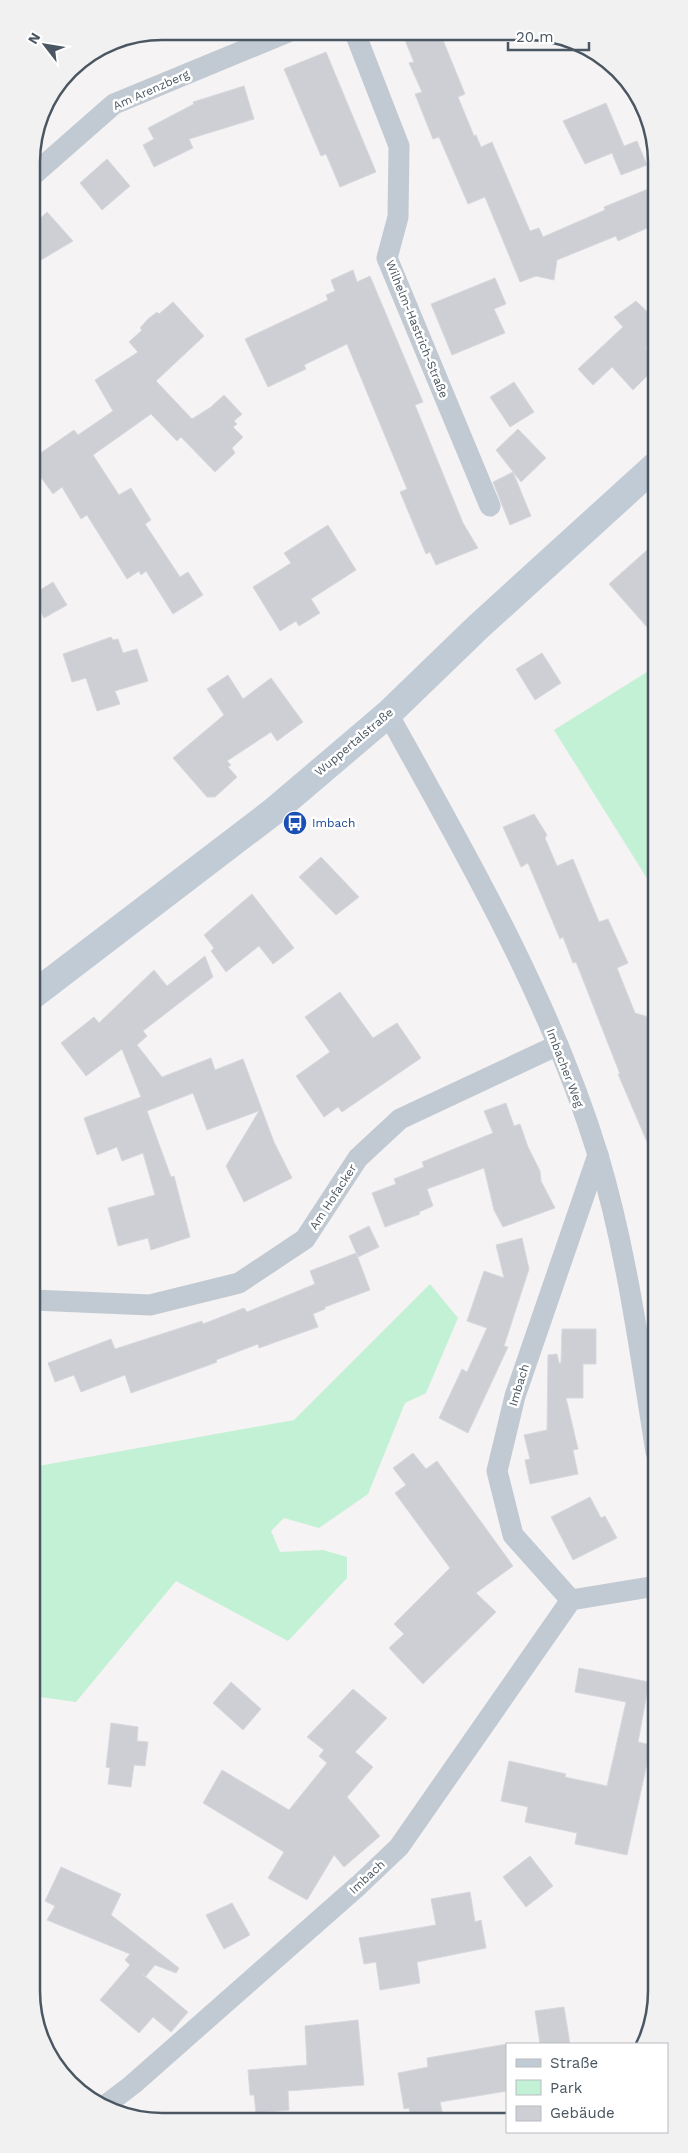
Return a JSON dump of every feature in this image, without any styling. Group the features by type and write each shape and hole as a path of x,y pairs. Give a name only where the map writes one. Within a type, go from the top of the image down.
{"main road":[{"name":"Wuppertalstraße","path":"40,988 259,823 388,714 478,627 648,472"}],"street":[{"name":"Am Arenzberg","path":"40,169 114,104 269,40"},
{"name":"Wilhelm-Hastrich-Straße","path":"358,40 399,146 398,216 387,258 490,506"},
{"name":"Imbacher Weg","path":"388,714 481,882 558,1045 598,1155 626,1264 648,1402"},
{"name":"Am Hofacker","path":"40,1300 150,1305 239,1283 305,1239 358,1158 400,1119 558,1045"},
{"name":"Imbach","path":"110,2102 132,2085 360,1885 400,1847 571,1600 513,1535 496,1471 515,1396 598,1155"},
{"path":"571,1600 648,1587"}],"green space":[{"path":"648,671 648,880 554,730"},
{"path":"430,1284 458,1318 426,1393 405,1403 368,1494 319,1528 284,1518 271,1531 280,1552 323,1550 347,1557 347,1578 288,1641 176,1581 76,1702 40,1697 40,1466 294,1420"}],"building":[{"path":"405,40 443,40 465,94 458,97 474,136 476,135 481,147 492,142 530,231 539,228 543,237 605,210 604,207 648,189 648,228 618,241 616,236 557,260 554,280 536,276 520,282 485,197 468,204 439,137 433,139 415,94 422,92 409,63 414,62"},
{"path":"326,52 376,172 340,187 326,154 321,156 284,69"},
{"path":"244,86 254,119 189,139 193,148 154,167 143,145 154,139 148,128 194,104 193,102"},
{"path":"606,103 624,146 637,141 647,165 621,175 612,153 585,164 563,121"},
{"path":"107,159 130,186 102,210 80,183"},
{"path":"47,212 73,241 41,260 40,259 40,219"},
{"path":"353,270 357,282 370,276 423,402 415,405 463,523 478,548 436,565 430,552 426,554 400,492 407,489 347,344 304,365 306,369 268,387 245,339 328,300 326,295 335,291 331,280"},
{"path":"495,278 506,304 494,309 505,333 452,355 431,304"},
{"path":"636,301 648,312 648,345 646,349 648,351 648,375 633,390 612,367 593,385 578,369 623,327 614,317"},
{"path":"173,302 204,336 156,381 192,419 211,407 224,395 242,414 234,421 237,424 233,427 243,437 232,448 235,453 215,472 181,437 177,441 151,414 93,455 119,495 131,488 151,520 145,524 180,577 188,572 203,595 173,614 146,571 141,575 139,571 127,579 87,515 81,519 62,487 53,494 40,476 40,453 74,430 78,435 113,411 95,380 138,352 129,342 142,330 140,328 148,319 157,312 159,314"},
{"path":"514,382 534,412 510,427 490,397"},
{"path":"518,429 546,458 521,482 496,450"},
{"path":"513,472 531,516 510,525 493,482"},
{"path":"328,525 356,570 311,599 320,613 299,626 296,621 280,631 253,587 291,563 284,553"},
{"path":"648,549 648,628 609,584"},
{"path":"53,582 67,605 44,618 40,610 40,590"},
{"path":"111,637 113,640 118,639 123,653 137,649 148,681 115,691 120,704 97,711 86,678 72,682 63,654"},
{"path":"542,653 561,683 535,700 516,669"},
{"path":"228,675 243,699 271,678 303,722 277,741 271,732 227,761 231,765 228,767 237,777 215,797 207,797 173,758 224,715 207,689"},
{"path":"534,814 547,835 545,838 557,866 573,859 599,922 608,919 628,963 617,968 635,1013 648,1017 648,1144 618,1074 620,1074 576,962 573,963 563,937 560,939 528,863 521,867 503,827"},
{"path":"321,857 359,897 336,915 299,877"},
{"path":"252,894 294,948 273,964 259,946 226,972 211,951 214,948 204,935"},
{"path":"205,956 213,977 143,1031 147,1036 137,1045 162,1077 211,1058 215,1070 243,1059 274,1142 292,1178 244,1202 226,1166 259,1111 207,1130 193,1093 147,1111 171,1177 174,1176 190,1237 151,1250 148,1238 118,1246 108,1208 155,1195 143,1153 122,1161 117,1147 97,1155 84,1118 141,1097 122,1049 86,1076 61,1043 94,1017 99,1023 154,970 167,986"},
{"path":"340,992 373,1038 397,1023 421,1058 342,1112 338,1107 324,1117 296,1076 330,1052 305,1017"},
{"path":"506,1103 514,1126 520,1124 528,1147 540,1171 541,1181 555,1208 503,1227 494,1210 484,1168 427,1189 433,1206 419,1212 420,1214 385,1227 372,1193 396,1184 394,1179 424,1167 422,1162 493,1133 484,1111"},
{"path":"369,1226 379,1247 358,1257 349,1236"},
{"path":"522,1238 529,1269 504,1346 508,1347 468,1433 439,1418 462,1369 467,1372 487,1328 467,1321 484,1271 504,1278 496,1245"},
{"path":"356,1253 370,1290 325,1307 325,1309 313,1314 318,1327 259,1348 258,1344 216,1360 217,1362 212,1364 131,1393 125,1375 81,1392 74,1375 55,1382 48,1363 111,1339 115,1349 202,1321 203,1324 244,1308 247,1312 315,1284 310,1271"},
{"path":"562,1329 596,1329 596,1364 583,1364 583,1398 566,1398 578,1449 573,1450 578,1474 530,1484 525,1460 530,1459 524,1435 547,1430 548,1355 557,1354 559,1363 561,1363"},
{"path":"413,1453 426,1469 437,1461 513,1566 476,1593 496,1612 423,1684 389,1648 404,1634 394,1624 450,1568 395,1493 406,1485 393,1468"},
{"path":"590,1497 601,1518 605,1516 617,1538 573,1560 551,1517"},
{"path":"579,1668 648,1682 638,1742 648,1744 648,1759 627,1855 575,1844 577,1833 525,1822 528,1807 501,1801 509,1761 566,1774 565,1777 607,1786 626,1702 575,1692"},
{"path":"231,1682 261,1709 243,1730 213,1703"},
{"path":"353,1689 387,1718 355,1752 373,1767 347,1797 380,1836 344,1867 334,1855 307,1900 268,1878 284,1852 203,1803 222,1770 289,1810 327,1763 319,1756 324,1750 307,1737"},
{"path":"111,1723 138,1727 137,1741 148,1742 145,1766 134,1765 131,1787 108,1784 110,1768 106,1767"},
{"path":"530,1856 553,1886 526,1907 503,1877"},
{"path":"61,1867 121,1894 111,1915 179,1968 176,1973 155,1965 145,1977 188,2012 171,2032 153,2017 139,2033 100,2000 130,1965 125,1960 130,1954 47,1920 55,1906 45,1901"},
{"path":"470,1892 475,1922 481,1920 486,1948 417,1962 420,1983 380,1990 376,1962 364,1964 359,1938 436,1925 431,1899"},
{"path":"232,1903 250,1935 224,1949 206,1915"},
{"path":"564,2007 570,2043 540,2043 535,2011"},
{"path":"358,2020 364,2085 288,2091 289,2110 256,2113 254,2095 250,2095 248,2070 307,2065 305,2026"},
{"path":"506,2044 506,2091 440,2102 442,2113 410,2113 409,2108 404,2109 398,2073 428,2067 427,2058"}],"place":[{"name":"Imbach","path":"295,823"}]}
